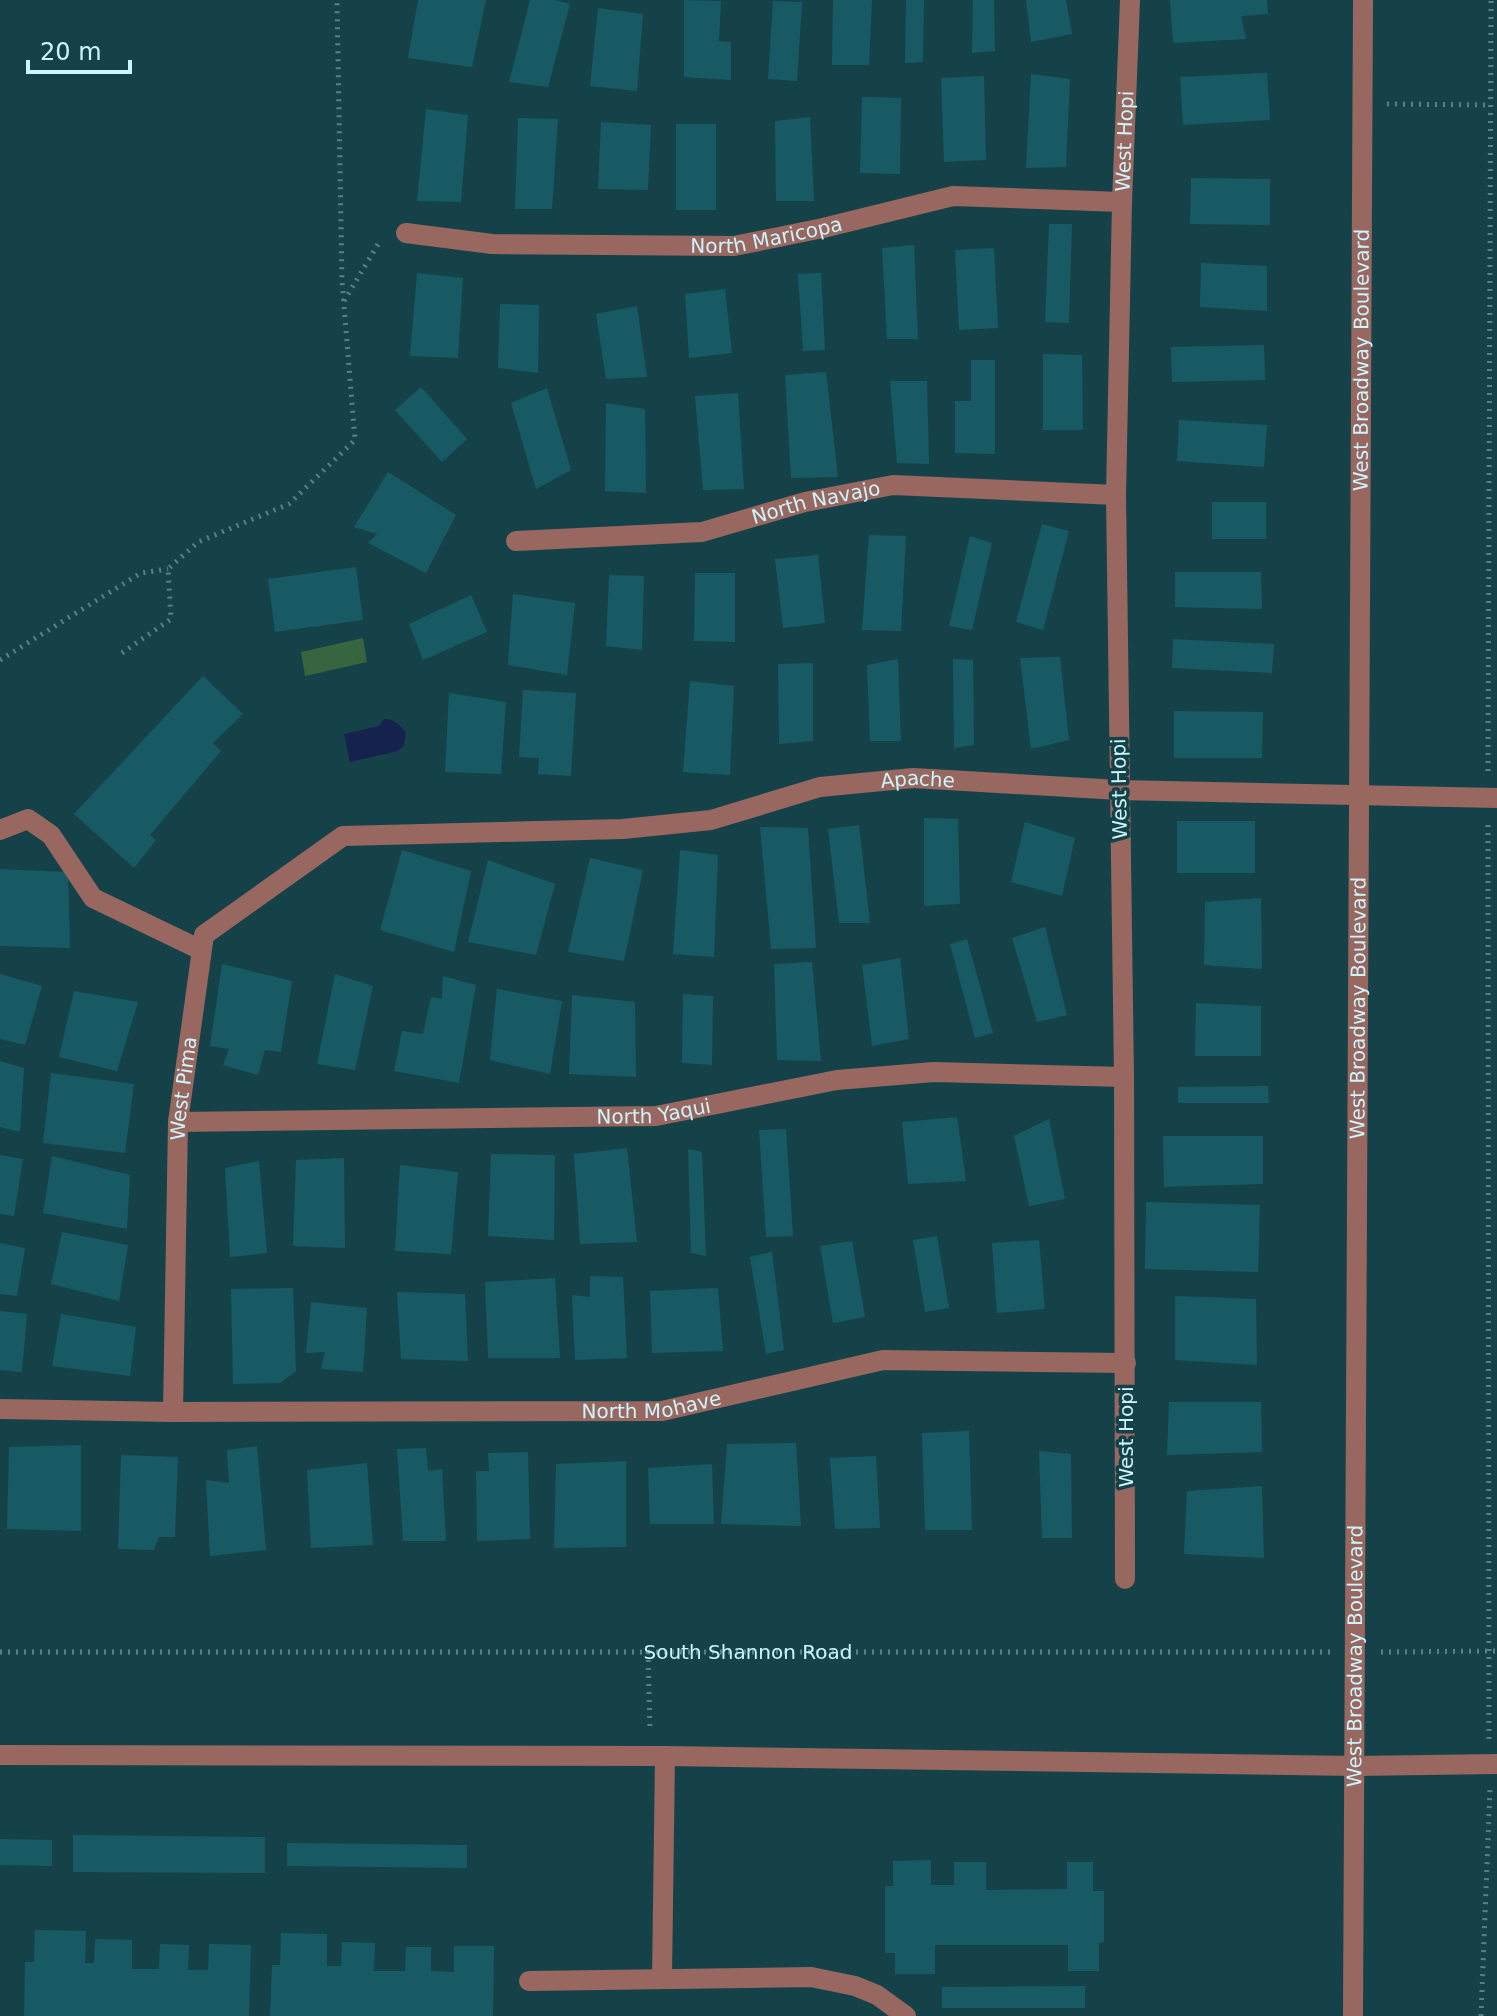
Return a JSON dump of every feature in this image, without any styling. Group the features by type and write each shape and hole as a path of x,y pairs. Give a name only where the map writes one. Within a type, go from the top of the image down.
{"street":[{"name":"West Hopi","path":"1125,1579 1124,1077 1116,495 1130,0"},
{"name":"West Broadway Boulevard","path":"1353,2016 1363,0"},
{"name":"North Maricopa","path":"406,233 492,244 734,246 953,196 1122,202"},
{"name":"North Navajo","path":"516,541 702,532 805,502 893,485 1116,495"},
{"name":"Apache","path":"201,950 204,935 343,836 623,829 711,820 820,787 913,778 1119,790 1492,798"},
{"path":"0,830 28,819 51,835 93,898 201,950"},
{"name":"West Pima","path":"173,1412 178,1122 201,950"},
{"name":"North Yaqui","path":"178,1122 656,1116 837,1080 934,1072 1124,1077"},
{"name":"North Mohave","path":"0,1409 173,1412 662,1411 883,1360 1126,1363"},
{"path":"0,1755 658,1756 1355,1766 1493,1764"},
{"path":"658,1756 662,1979"},
{"path":"529,1981 811,1977 855,1986 877,1995 906,2016"}],"path":[{"path":"0,660 141,573 168,569 198,542 289,504 355,440 343,302 337,0"},
{"path":"1481,2016 1493,1764 1488,1651 1492,798 1491,0"},
{"path":"1362,104 1491,105"},
{"path":"343,302 383,237"},
{"path":"122,653 171,619 168,569"},
{"name":"South Shannon Road","path":"0,1652 1497,1651"},
{"path":"648,1652 658,1756"}],"green space":[{"path":"363,638 367,662 305,676 301,652"}],"water":[{"path":"384,719 394,721 404,730 404,745 398,751 350,762 344,734 379,726"}],"building":[{"path":"418,0 486,0 472,67 408,58"},
{"path":"530,0 555,0 570,4 548,87 509,82"},
{"path":"684,0 721,1 719,41 731,42 731,80 684,77"},
{"path":"833,0 872,0 869,65 832,65"},
{"path":"906,0 924,0 923,62 905,63"},
{"path":"973,0 994,0 995,51 972,53"},
{"path":"1026,0 1066,0 1072,34 1031,42"},
{"path":"1170,0 1267,0 1268,14 1241,16 1246,39 1173,43"},
{"path":"773,1 802,2 797,81 768,79"},
{"path":"598,8 643,14 637,91 590,86"},
{"path":"1267,73 1270,120 1183,125 1180,77"},
{"path":"1031,74 1070,79 1066,167 1026,168"},
{"path":"984,76 986,160 944,162 941,78"},
{"path":"862,97 901,98 900,174 860,173"},
{"path":"426,109 468,115 461,202 417,201"},
{"path":"810,117 814,201 776,201 775,121"},
{"path":"518,118 558,119 552,209 515,209"},
{"path":"601,122 651,125 648,190 598,189"},
{"path":"676,124 716,124 716,210 676,210"},
{"path":"1191,178 1270,179 1270,225 1190,224"},
{"path":"1049,224 1072,224 1069,323 1045,322"},
{"path":"914,245 918,339 887,339 882,248"},
{"path":"994,248 998,328 959,330 955,250"},
{"path":"1201,263 1267,266 1267,311 1200,307"},
{"path":"417,273 463,278 458,358 410,356"},
{"path":"821,273 825,350 803,351 798,274"},
{"path":"725,289 732,353 689,358 685,294"},
{"path":"500,304 539,305 538,373 498,368"},
{"path":"637,306 647,377 606,379 596,314"},
{"path":"1264,345 1265,380 1172,382 1171,347"},
{"path":"1043,354 1082,355 1083,430 1043,430"},
{"path":"971,360 995,360 995,454 955,453 955,401 971,401"},
{"path":"826,372 838,477 791,478 785,375"},
{"path":"890,381 927,381 929,464 897,463"},
{"path":"421,387 467,439 442,462 395,410"},
{"path":"547,388 571,470 536,489 511,403"},
{"path":"738,393 744,489 703,490 695,396"},
{"path":"606,403 645,409 646,493 605,491"},
{"path":"1179,420 1267,425 1264,467 1177,461"},
{"path":"388,472 456,515 426,573 368,543 377,534 354,527"},
{"path":"1212,502 1266,502 1266,539 1212,539"},
{"path":"1042,524 1069,531 1043,630 1016,622"},
{"path":"869,535 906,536 901,631 862,630"},
{"path":"970,536 992,543 972,630 949,626"},
{"path":"818,555 825,623 783,628 775,559"},
{"path":"356,567 363,620 275,632 268,579"},
{"path":"1175,572 1261,572 1262,609 1175,607"},
{"path":"695,573 735,573 735,642 694,641"},
{"path":"609,575 644,576 642,650 606,646"},
{"path":"513,594 575,603 567,675 508,665"},
{"path":"471,595 487,632 423,660 409,624"},
{"path":"1173,639 1274,644 1272,673 1172,668"},
{"path":"1060,657 1069,740 1031,749 1020,658"},
{"path":"898,659 901,741 870,741 867,665"},
{"path":"953,659 973,660 974,745 954,748"},
{"path":"813,663 813,741 779,744 778,664"},
{"path":"203,676 243,714 213,743 221,751 150,835 156,840 134,868 74,814"},
{"path":"690,681 734,686 730,775 683,772"},
{"path":"523,690 576,693 571,776 538,774 539,758 519,757"},
{"path":"449,693 506,702 501,774 445,772"},
{"path":"1174,711 1263,712 1262,758 1174,758"},
{"path":"924,818 958,819 960,904 924,906"},
{"path":"1177,821 1255,821 1255,873 1177,873"},
{"path":"1025,822 1075,838 1062,896 1011,882"},
{"path":"859,825 870,923 839,923 828,829"},
{"path":"760,827 808,828 816,948 771,949"},
{"path":"402,850 471,871 454,952 380,930"},
{"path":"680,850 718,855 714,957 673,954"},
{"path":"590,858 643,870 624,961 568,952"},
{"path":"488,860 555,884 536,955 468,942"},
{"path":"0,869 68,872 70,948 0,946"},
{"path":"1261,898 1262,969 1204,965 1205,902"},
{"path":"1045,927 1067,1015 1037,1022 1012,938"},
{"path":"967,939 993,1033 975,1038 950,944"},
{"path":"900,958 909,1039 872,1046 862,965"},
{"path":"812,962 821,1061 777,1060 774,964"},
{"path":"222,964 292,981 281,1052 265,1050 258,1075 223,1065 229,1049 210,1046"},
{"path":"0,974 42,986 25,1045 0,1039"},
{"path":"335,974 373,986 355,1070 317,1064"},
{"path":"443,976 476,985 459,1083 394,1071 402,1031 423,1034 431,997 442,999"},
{"path":"497,989 562,1001 550,1074 490,1060"},
{"path":"74,991 138,1002 117,1071 59,1057"},
{"path":"683,994 713,996 712,1065 682,1063"},
{"path":"572,995 635,1002 636,1077 569,1074"},
{"path":"1196,1003 1261,1006 1261,1056 1195,1056"},
{"path":"0,1061 24,1068 20,1132 0,1127"},
{"path":"51,1073 134,1084 125,1153 43,1143"},
{"path":"1268,1086 1269,1103 1178,1103 1178,1087"},
{"path":"957,1117 966,1181 908,1184 902,1122"},
{"path":"1049,1119 1065,1199 1029,1206 1014,1136"},
{"path":"786,1129 793,1236 766,1237 759,1130"},
{"path":"1163,1136 1263,1136 1263,1184 1164,1187"},
{"path":"627,1148 637,1242 580,1244 574,1154"},
{"path":"688,1149 702,1152 706,1256 691,1253"},
{"path":"491,1154 555,1155 554,1240 488,1236"},
{"path":"0,1155 23,1159 14,1216 0,1214"},
{"path":"52,1156 130,1175 127,1229 43,1213"},
{"path":"344,1158 345,1248 293,1246 296,1160"},
{"path":"259,1161 267,1253 230,1257 225,1168"},
{"path":"400,1165 458,1172 451,1254 395,1251"},
{"path":"1146,1202 1260,1205 1258,1272 1145,1269"},
{"path":"62,1232 128,1245 119,1301 51,1284"},
{"path":"937,1236 949,1308 925,1312 913,1240"},
{"path":"1039,1240 1045,1309 997,1313 992,1243"},
{"path":"852,1241 865,1317 833,1323 820,1246"},
{"path":"0,1243 25,1248 17,1296 0,1294"},
{"path":"772,1252 784,1350 766,1354 750,1257"},
{"path":"590,1276 623,1277 627,1358 575,1360 572,1295 590,1297"},
{"path":"555,1278 560,1358 488,1358 485,1282"},
{"path":"293,1288 296,1371 280,1383 233,1384 231,1289"},
{"path":"718,1288 723,1351 652,1353 650,1291"},
{"path":"397,1292 465,1294 468,1361 401,1359"},
{"path":"1175,1296 1256,1299 1257,1365 1175,1360"},
{"path":"311,1302 367,1308 363,1372 321,1369 325,1352 306,1353"},
{"path":"0,1311 27,1314 22,1372 0,1370"},
{"path":"61,1314 136,1327 130,1376 52,1366"},
{"path":"1169,1402 1261,1402 1262,1452 1167,1455"},
{"path":"969,1431 972,1530 925,1530 922,1433"},
{"path":"796,1443 801,1526 721,1524 727,1444"},
{"path":"81,1445 81,1531 7,1529 9,1447"},
{"path":"257,1446 266,1550 210,1556 206,1480 229,1483 227,1450"},
{"path":"426,1448 428,1471 442,1469 446,1541 403,1541 397,1449"},
{"path":"1039,1451 1071,1454 1072,1538 1042,1538"},
{"path":"528,1452 530,1539 477,1541 476,1471 489,1471 488,1453"},
{"path":"121,1455 178,1457 175,1537 159,1537 154,1550 118,1549"},
{"path":"876,1456 880,1528 835,1529 830,1458"},
{"path":"626,1461 626,1547 554,1548 556,1464"},
{"path":"367,1463 373,1545 311,1548 307,1470"},
{"path":"712,1464 714,1524 650,1524 648,1468"},
{"path":"1262,1486 1264,1558 1184,1554 1187,1491"},
{"path":"73,1835 265,1837 265,1873 73,1872"},
{"path":"0,1839 52,1840 52,1866 0,1865"},
{"path":"287,1843 467,1845 467,1868 287,1866"},
{"path":"931,1860 931,1885 954,1885 954,1862 986,1862 986,1890 1067,1889 1067,1862 1093,1862 1093,1891 1104,1891 1104,1942 1099,1943 1099,1971 1068,1971 1068,1945 935,1945 935,1974 895,1974 895,1953 885,1953 885,1886 893,1886 893,1861"},
{"path":"35,1930 86,1931 85,1963 94,1963 95,1939 132,1940 132,1969 159,1969 160,1944 189,1945 188,1970 208,1970 209,1944 251,1945 249,2016 24,2016 25,1962 34,1962"},
{"path":"281,1933 327,1934 327,1966 341,1966 342,1942 375,1943 374,1971 405,1971 406,1947 431,1947 431,1971 454,1972 454,1946 494,1946 493,2016 270,2016 272,1965 280,1965"},
{"path":"1085,1986 1085,2008 942,2008 942,1987"}]}
